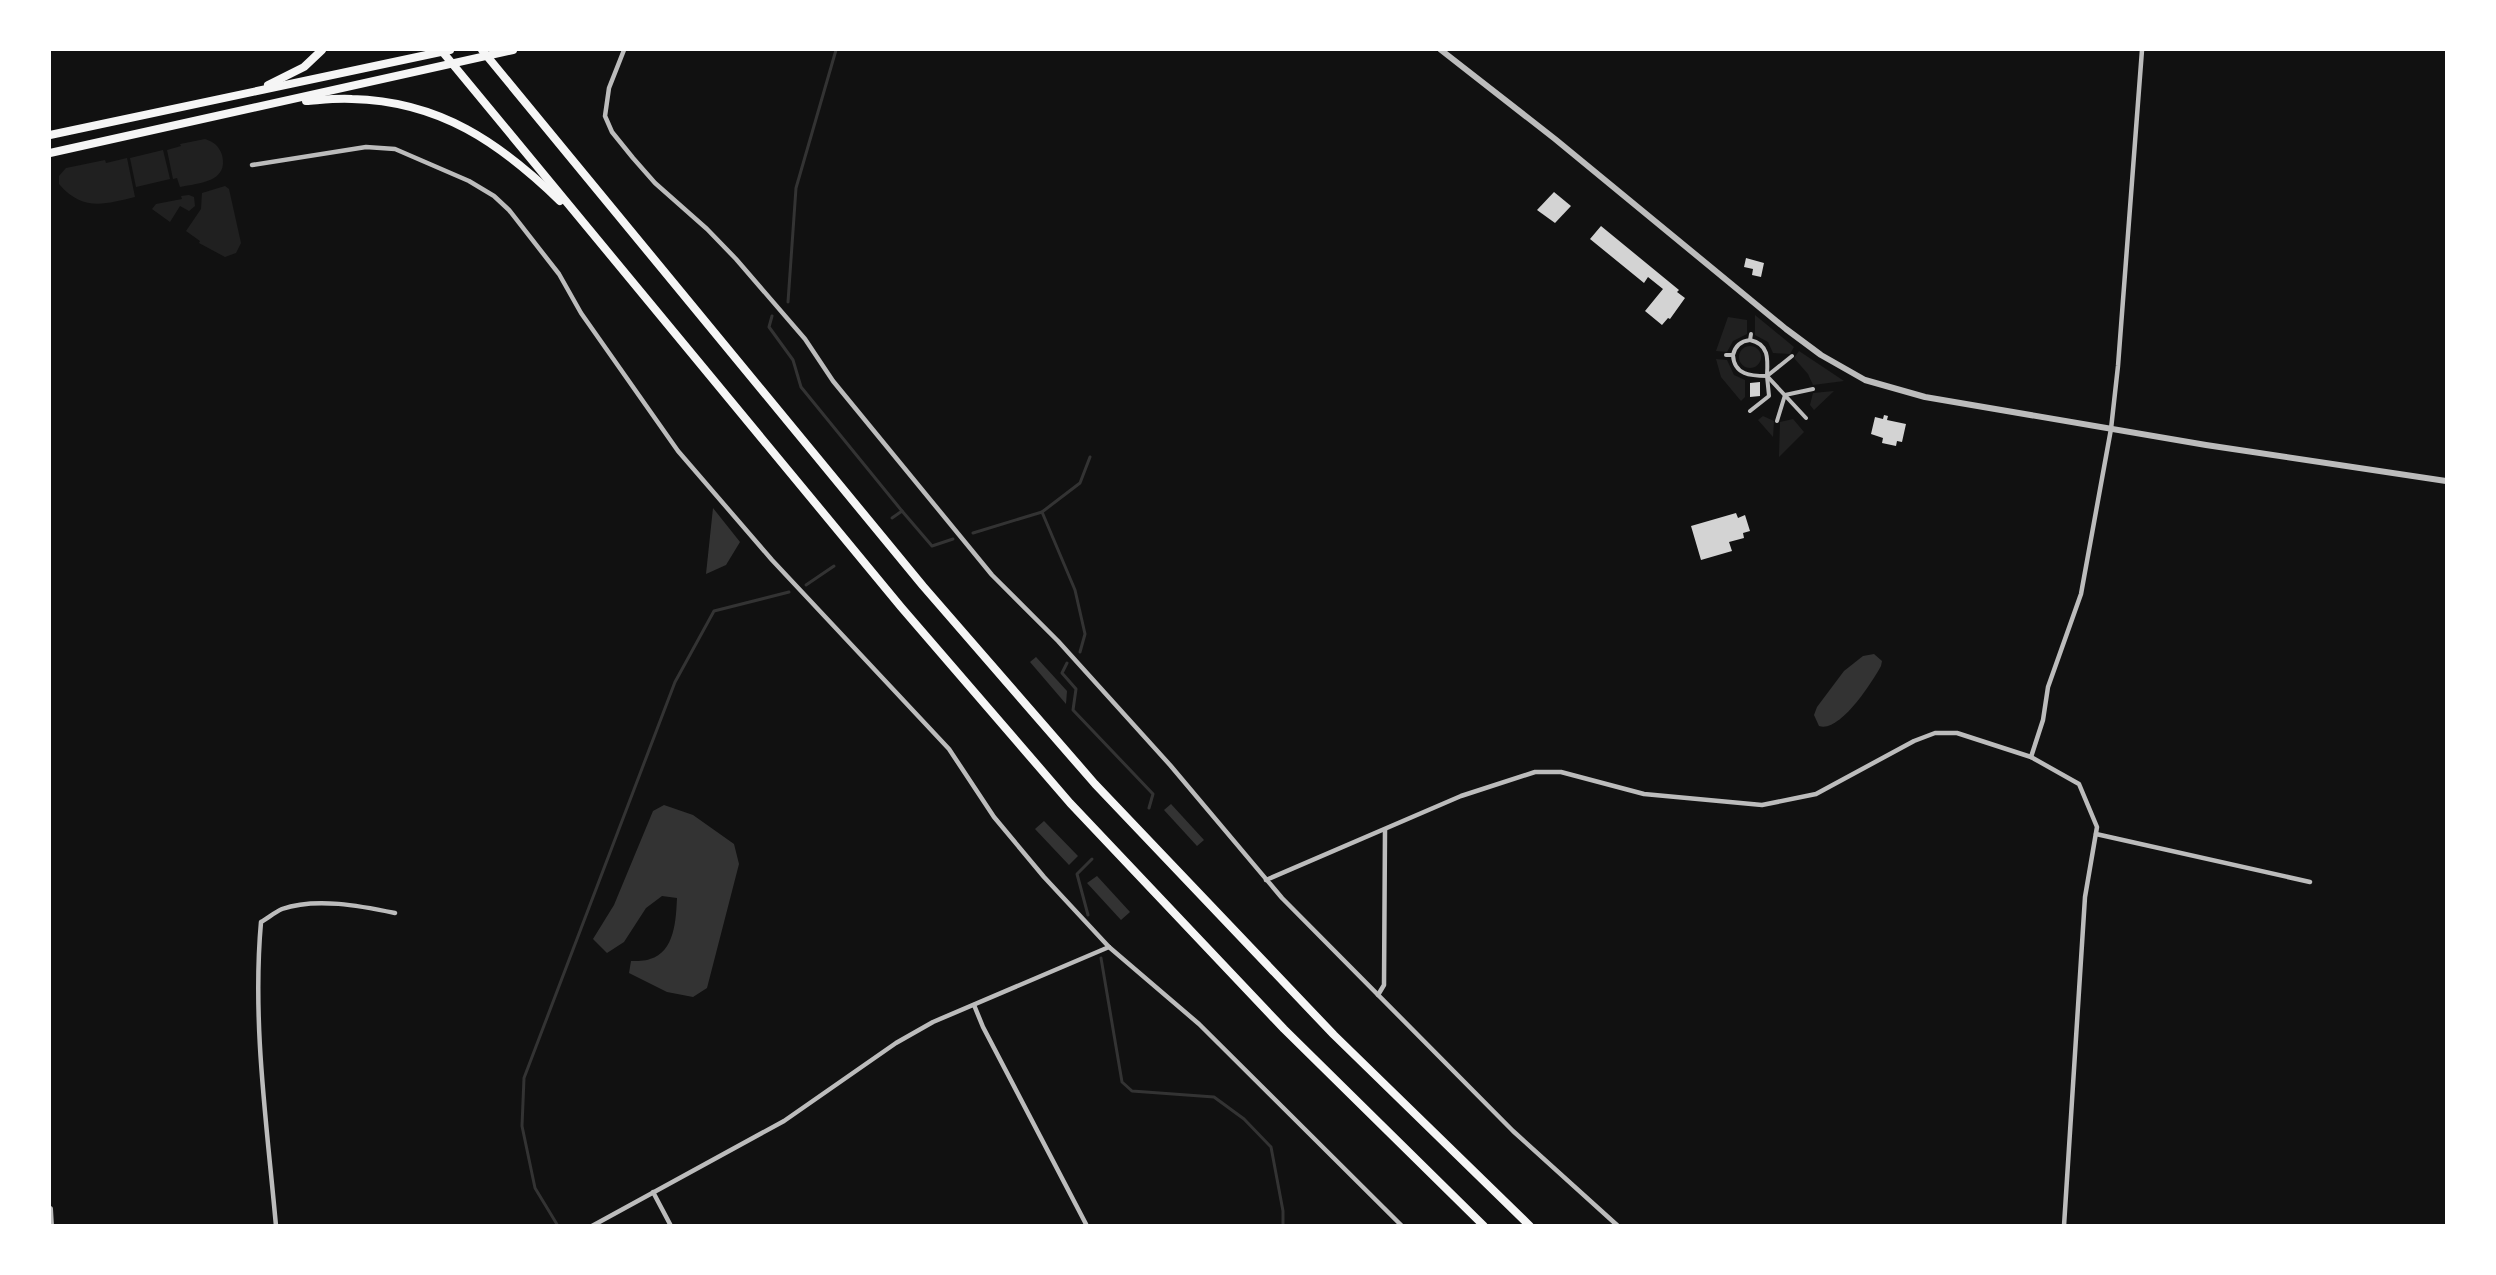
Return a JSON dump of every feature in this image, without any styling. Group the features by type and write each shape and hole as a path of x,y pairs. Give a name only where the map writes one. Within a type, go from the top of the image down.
{"highway":[{"path":"240,95 294,73 322,50"},
{"path":"441,50 901,607 1070,803 1339,1084 1484,1226"},
{"path":"50,135 450,50"},
{"path":"483,50 923,586 1095,784 1401,1102 1530,1226"},
{"path":"50,153 513,50"},
{"path":"285,102 369,100 412,108 454,123 491,142 509,155 586,226"}],"street":[{"path":"624,50 609,88 605,116 612,132 655,183 707,229 736,259 805,339 833,381 993,575 1058,641 1170,765 1266,880 1513,1131 1618,1226"},
{"path":"1441,50 1555,139 1786,329 1821,355 1865,380 1943,401 2446,481"},
{"path":"2031,757 2038,737 2051,678 2081,594 2111,429 2118,366 2142,50"},
{"path":"252,165 366,147 386,148 422,159 469,181 494,196 509,210 558,274 581,313 678,451 772,560 949,749 994,817 1044,877 1109,947 1199,1024 1402,1226"},
{"path":"1750,334 1750,340"},
{"path":"1750,411 1768,396 1767,376 1766,351 1761,344 1750,340 1740,342 1734,350 1733,361 1739,370 1752,376 1767,376 1792,356"},
{"path":"1726,355 1733,355"},
{"path":"1767,376 1806,418"},
{"path":"1785,395 1813,388"},
{"path":"1777,422 1785,395"},
{"path":"1266,880 1461,796 1535,772 1561,772 1644,794 1762,805 1816,794 1914,741 1935,733 1957,734 2031,757 2079,784 2097,827 2085,897 2064,1226"},
{"path":"1378,995 1384,985 1385,830"},
{"path":"2096,834 2310,882"},
{"path":"276,1226 259,1034 257,969 261,922 281,909 311,904 363,906 395,913"},
{"path":"592,1226 784,1121 896,1043 933,1022 1109,947"},
{"path":"975,1005 983,1027 1087,1226"},
{"path":"653,1192 671,1226"},
{"path":"50,1209 51,1226"}],"shaded area":[{"path":"205,139 216,145 221,152 223,164 221,171 211,180 180,187 177,178 173,179 167,150 181,146 180,144"},
{"path":"163,150 170,179 136,187 130,158"},
{"path":"127,158 135,197 95,204 77,199 59,184 59,176 66,168"},
{"path":"225,186 229,189 241,243 236,253 225,257 199,243 200,241 186,231 201,209 202,193"},
{"path":"181,196 194,197 195,206 189,211 180,206 170,222 152,209 156,204 182,199"},
{"path":"1755,315 1794,347 1790,354 1773,353 1768,342 1755,335"},
{"path":"1728,317 1747,320 1747,334 1733,341 1727,352 1716,351"},
{"path":"1746,346 1754,346 1761,353 1761,361 1754,368 1746,368 1739,361 1739,353"},
{"path":"1799,351 1844,381 1813,385 1808,374 1794,358"},
{"path":"1716,359 1727,360 1734,375 1745,380 1745,397 1741,401 1721,377"},
{"path":"1834,391 1814,410 1810,405 1813,393"},
{"path":"1763,416 1774,421 1773,437 1758,420"},
{"path":"1793,419 1804,432 1779,457 1780,422"},
{"path":"713,508 740,542 726,565 706,574"},
{"path":"1874,654 1882,661 1881,666 1863,694 1836,722 1827,726 1819,726 1814,715 1817,707 1844,671 1863,656"},
{"path":"1036,657 1067,691 1066,704 1030,662"},
{"path":"1171,804 1204,840 1197,846 1164,810"},
{"path":"664,805 693,815 734,844 739,864 707,988 693,997 667,992 629,973 631,961 650,959 665,949 672,934 677,898 662,896 646,908 624,942 607,953 593,939 614,905 653,811"},
{"path":"1044,821 1078,856 1069,865 1035,829"},
{"path":"1097,876 1130,912 1121,920 1087,883"}],"building":[{"path":"1554,192 1571,206 1555,223 1537,210"},
{"path":"1601,226 1679,290 1677,292 1685,298 1670,319 1668,318 1662,325 1645,311 1663,289 1648,277 1644,283 1590,239"},
{"path":"1746,258 1764,263 1761,277 1752,275 1753,269 1744,267"},
{"path":"1760,382 1760,396 1750,397 1750,383"},
{"path":"1884,415 1888,416 1887,420 1906,424 1902,442 1897,441 1896,446 1882,443 1883,438 1871,434 1875,417 1883,419"},
{"path":"1736,513 1738,518 1745,515 1750,531 1743,533 1744,538 1729,542 1732,551 1701,560 1691,526"}],"waterway":[{"path":"788,302 796,188 836,50"},
{"path":"772,316 769,327 793,360 801,387 902,511"},
{"path":"973,533 1042,512 1080,483 1090,457"},
{"path":"892,518 902,511 932,546 953,539"},
{"path":"1042,512 1075,590 1085,634 1080,652"},
{"path":"806,585 834,566"},
{"path":"558,1226 535,1188 522,1126 524,1078 675,682 714,611 789,592"},
{"path":"1067,663 1062,673 1076,689 1073,710 1153,794 1149,808"},
{"path":"1088,915 1077,874 1092,859"},
{"path":"1101,958 1122,1082 1132,1091 1214,1097 1244,1119 1271,1147 1283,1211 1283,1226"}]}
